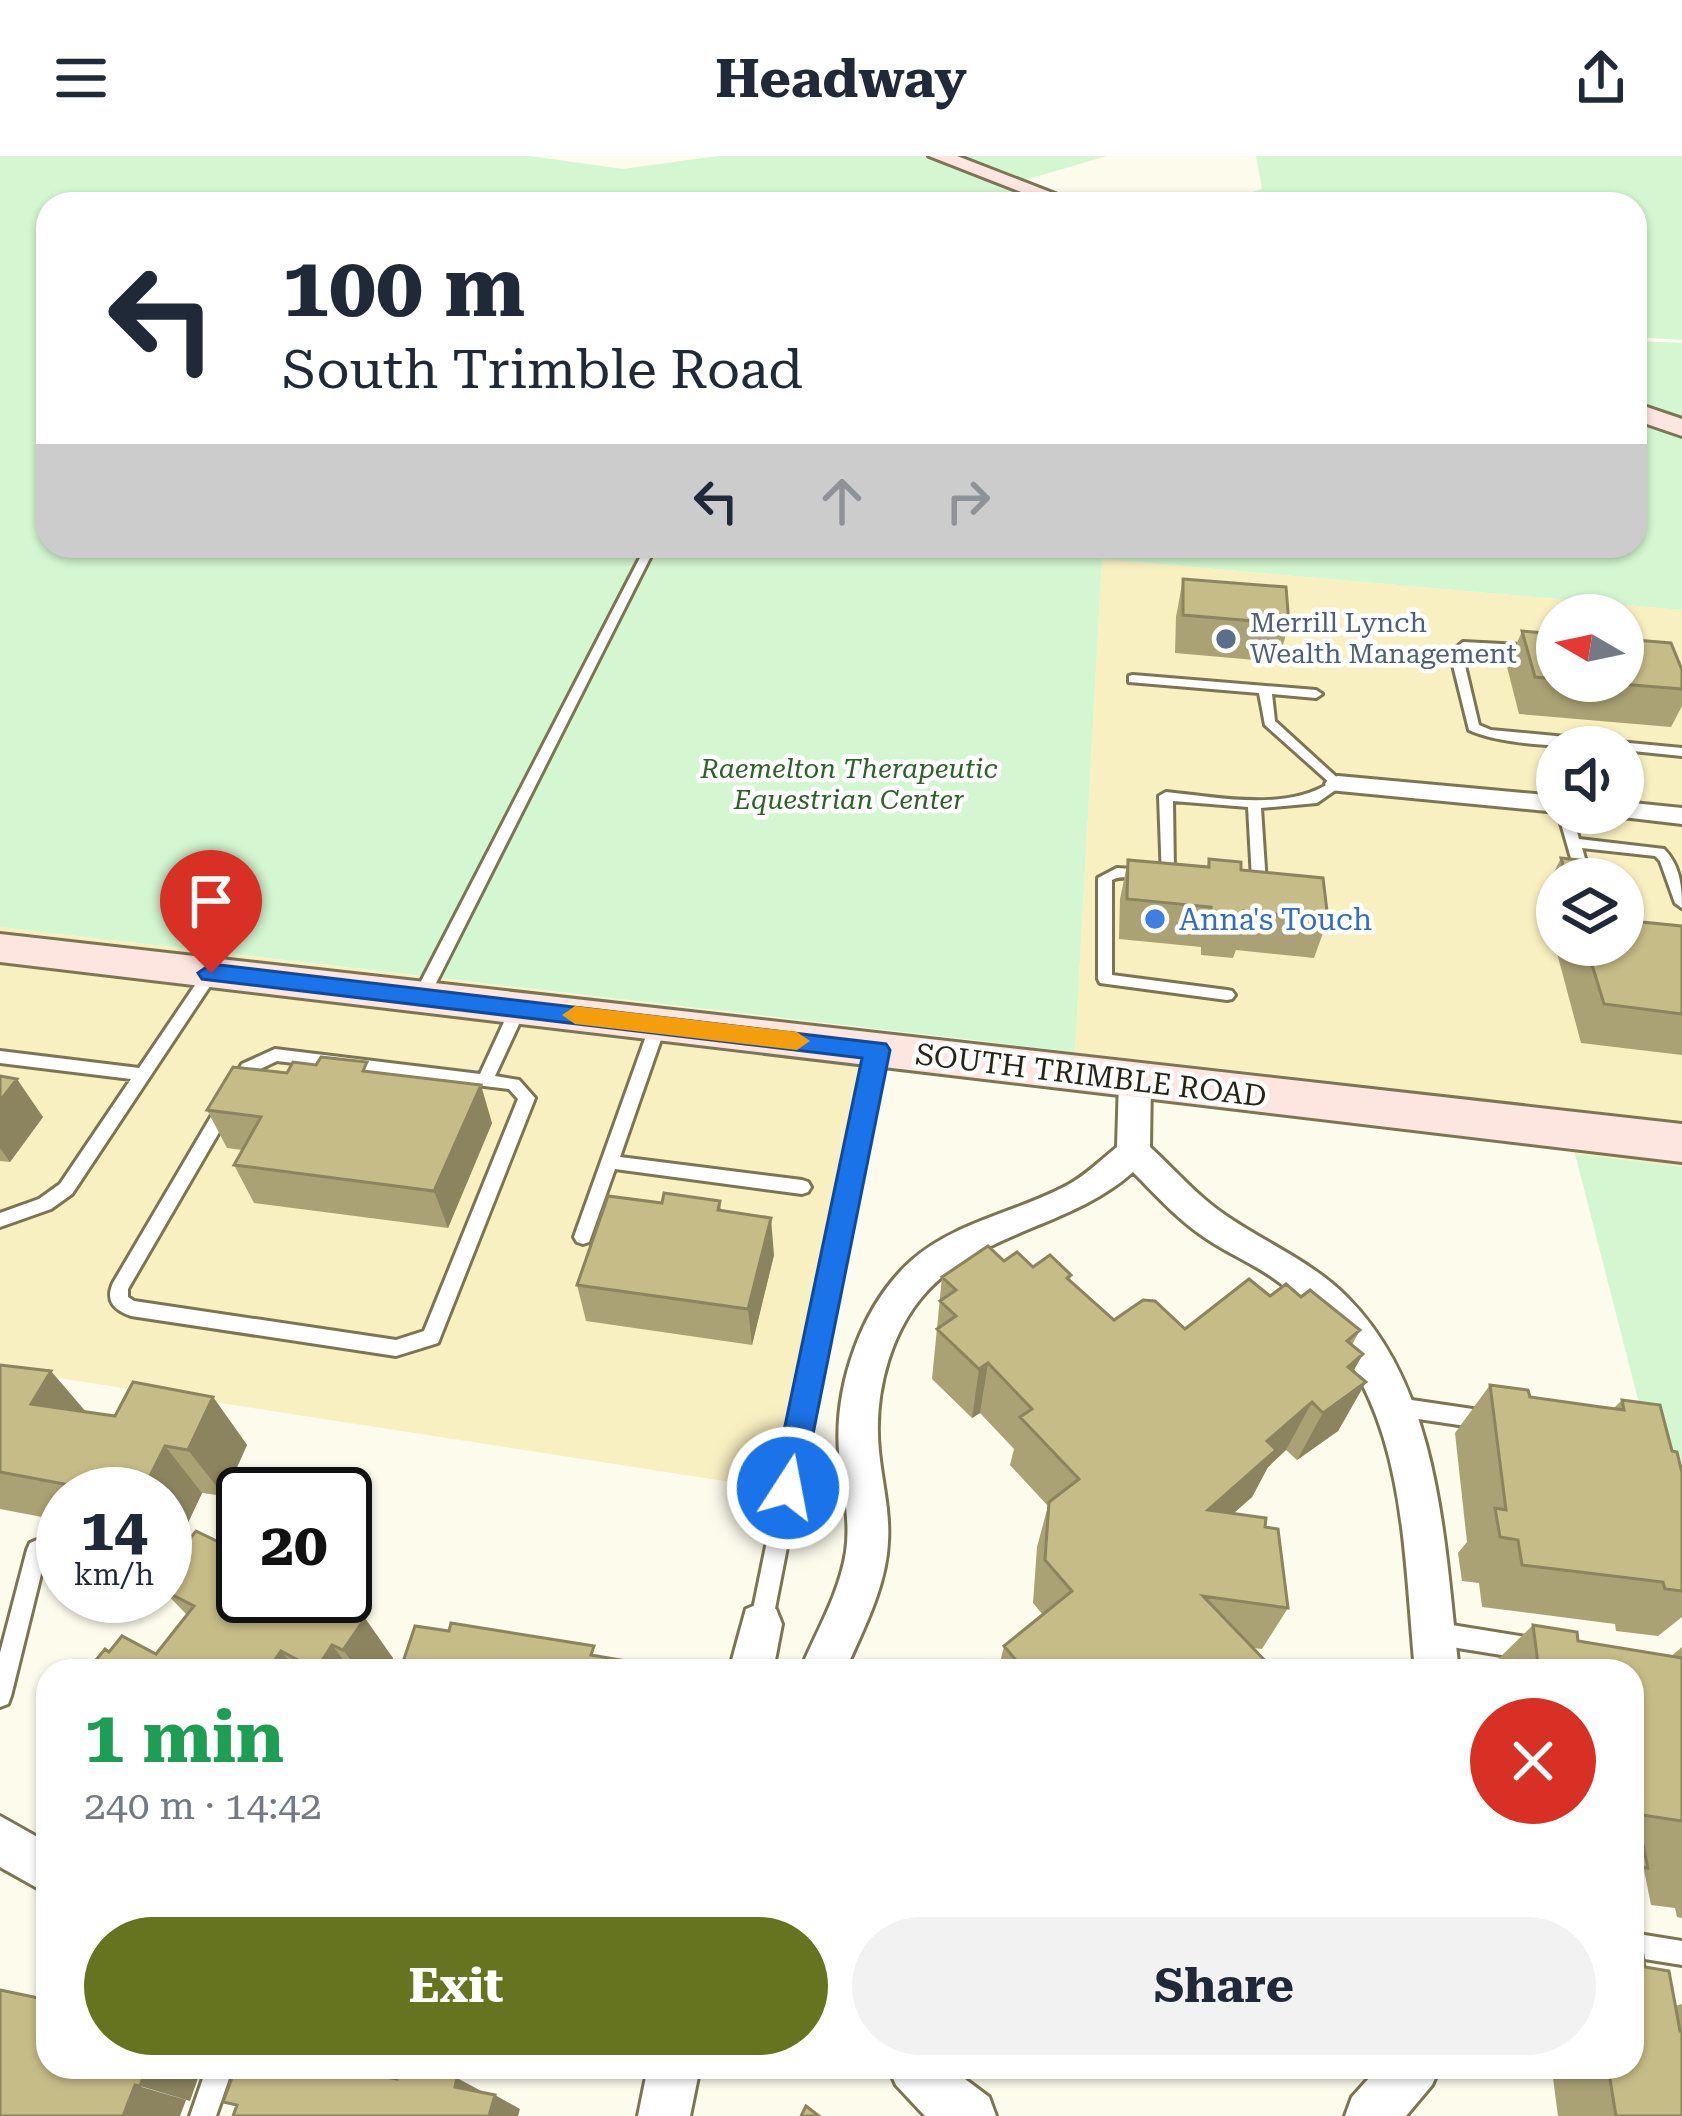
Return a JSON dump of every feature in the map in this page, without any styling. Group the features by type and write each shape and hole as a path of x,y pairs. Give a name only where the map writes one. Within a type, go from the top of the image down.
{"main road":[{"path":"939,156 1038,192"},
{"path":"1647,415 1682,428"},
{"name":"SOUTH TRIMBLE ROAD","path":"0,948 1682,1143"}],"street":[{"path":"1338,784 1536,802"},
{"path":"1644,812 1682,816"},
{"path":"827,1659 857,1594 867,1550 868,1492 858,1450 861,1404 881,1333 897,1303 938,1259 964,1243 1082,1194 1133,1152 1135,1081"},
{"path":"1133,1152 1210,1223 1293,1271 1360,1340 1398,1407 1409,1447 1435,1659"},
{"path":"754,1659 760,1624"},
{"path":"0,1840 36,1862"},
{"path":"664,2116 672,2079"},
{"path":"925,2079 970,2116"},
{"path":"1371,2116 1403,2079"}],"lane":[{"path":"421,998 645,558"},
{"path":"1536,649 1462,645 1456,652 1473,727 1488,734 1682,752"},
{"path":"1133,679 1316,694"},
{"path":"1167,876 1166,796 1254,804 1312,800 1338,784 1269,722 1264,690"},
{"path":"1236,882 1259,884 1254,804"},
{"path":"1571,834 1578,858"},
{"path":"1573,843 1659,853 1666,859 1682,903"},
{"path":"1190,878 1117,872 1105,878 1105,979 1228,995"},
{"path":"0,1220 45,1204 66,1189 211,973"},
{"path":"485,1080 518,1009"},
{"path":"584,1237 658,1025"},
{"path":"760,1624 877,1050"},
{"path":"275,1055 485,1080 513,1084 527,1098 431,1337 396,1348 131,1308 119,1301 119,1288 130,1268 248,1068 260,1060 275,1055"},
{"path":"0,1057 144,1075"},
{"path":"610,1162 802,1186"},
{"path":"1398,1407 1515,1425"},
{"path":"0,1696 36,1554"},
{"path":"1432,1633 1545,1651"},
{"path":"1644,1947 1682,1953"},
{"path":"203,2116 216,2079"}],"shaded area":[{"path":"1102,559 1536,597 1536,702 1644,702 1644,607 1682,610 1682,1167 1575,1154 1564,1108 1075,1052"},
{"path":"0,927 871,1029 776,1489 0,1369"}],"green space":[{"name":"Raemelton Therapeutic Equestrian Center","path":"0,156 530,156 623,169 718,156 931,156 1029,192 36,192 36,558 1647,558 1647,419 1682,432 1682,610 1644,607 1644,594 1536,597 1102,559 1075,1052 0,927"},
{"path":"948,156 1107,156 1018,182"},
{"path":"1256,156 1682,156 1682,340 1647,338 1647,192 1253,192 1262,189"},
{"path":"1647,342 1682,343 1682,423 1647,410"},
{"path":"1575,1154 1682,1167 1682,1572 1669,1520"}],"building":[{"path":"1183,579 1286,587 1289,624 1183,615"},
{"path":"1522,631 1536,632 1535,677"},
{"path":"1644,641 1671,643 1682,670 1682,689 1644,686"},
{"path":"1209,859 1241,862 1241,870 1323,878 1328,919 1244,911 1245,919 1211,916 1211,907 1127,899 1128,860 1209,867"},
{"path":"1644,922 1682,926 1682,1014 1604,1004 1592,966 1644,966"},
{"path":"321,1057 367,1062 363,1071 481,1085 434,1191 234,1165 261,1117 207,1110 233,1067 287,1073 293,1062 316,1065"},
{"path":"0,1076 17,1079 0,1101"},
{"path":"664,1193 720,1201 718,1210 771,1218 748,1309 577,1285 608,1196 662,1203"},
{"path":"988,1246 1004,1261 1017,1252 1033,1267 1050,1255 1071,1275 1067,1278 1114,1320 1143,1300 1155,1301 1185,1329 1249,1279 1270,1296 1286,1284 1301,1297 1310,1290 1360,1330 1347,1341 1363,1354 1348,1367 1366,1382 1323,1413 1312,1402 1267,1441 1276,1450 1208,1510 1266,1518 1265,1527 1278,1529 1288,1608 1203,1596 1263,1659 1015,1659 1004,1646 1072,1591 1045,1560 1049,1502 1079,1479 1020,1417 1032,1409 988,1363 979,1369 937,1329 956,1316 940,1301 956,1290 942,1277"},
{"path":"0,1365 51,1371 31,1404 115,1416 133,1382 213,1397 188,1450 165,1446 154,1467 36,1467 36,1479 0,1472"},
{"path":"1490,1385 1528,1390 1530,1397 1624,1410 1622,1400 1660,1405 1682,1473 1682,1591 1665,1589 1663,1582 1522,1565 1518,1540 1500,1537 1495,1508 1506,1510"},
{"path":"196,1531 216,1541 216,1623 362,1623 343,1650 332,1645 323,1659 296,1659 281,1651 275,1659 97,1659 122,1636 156,1654 181,1623 192,1623 192,1536"},
{"path":"451,1623 594,1646 591,1655 614,1659 404,1659 415,1626 449,1631"},
{"path":"1533,1625 1577,1632 1578,1641 1682,1658 1682,1821 1644,1815 1644,1659 1537,1659"},
{"path":"1644,1961 1645,1967 1669,1971 1682,2031 1682,2116 1616,2116 1610,2079 1644,2079"},
{"path":"0,1990 36,1998 36,2079 143,2079 140,2086 135,2085 123,2116 0,2116"},
{"path":"232,2079 457,2079 455,2087 495,2095 489,2116 233,2116 237,2105 223,2102"}],"slow traffic":[{"path":"575,1015 797,1041"}],"place":[{"name":"Merrill Lynch Wealth Management","path":"1226,639"},
{"name":"Anna's Touch","path":"1155,919"}],"route":[{"path":"211,973 877,1050 788,1488"}]}
